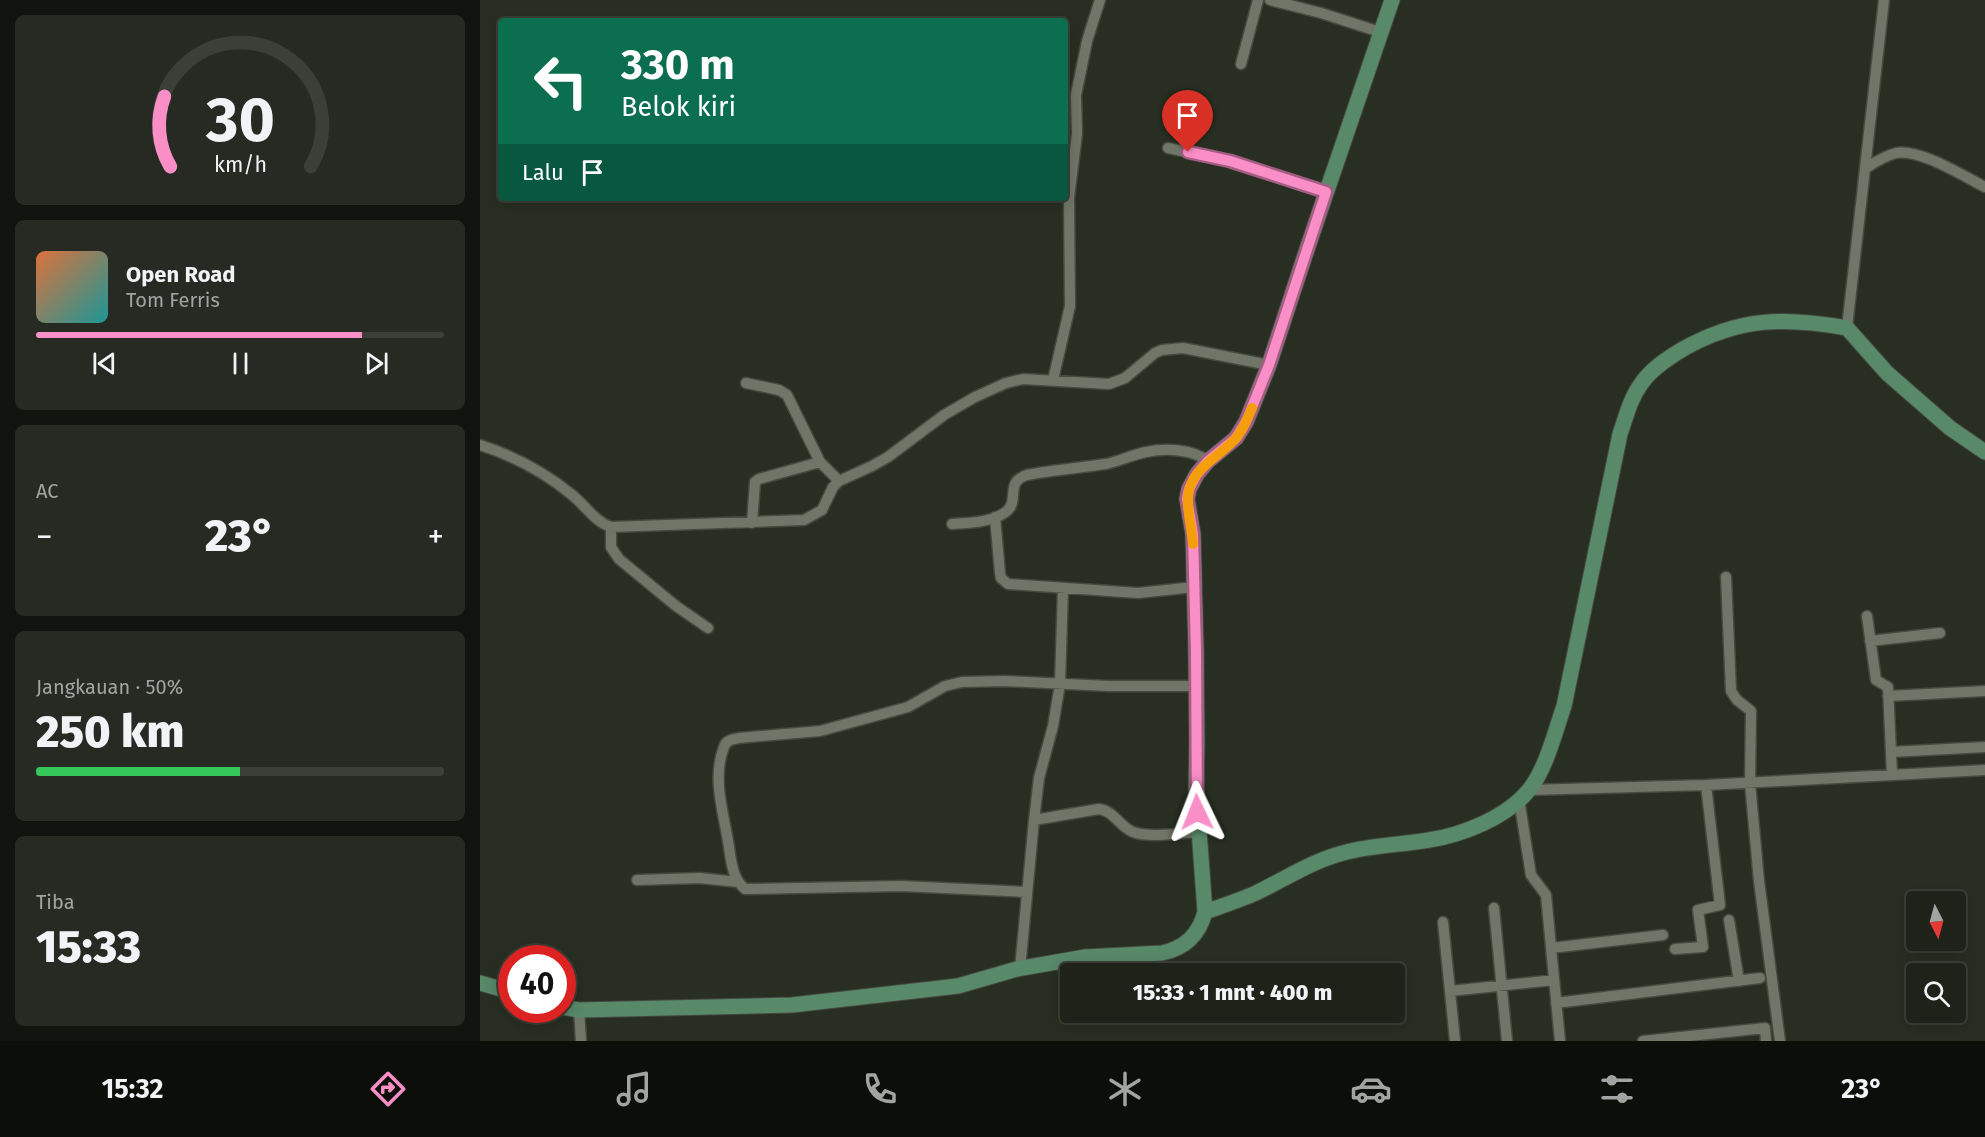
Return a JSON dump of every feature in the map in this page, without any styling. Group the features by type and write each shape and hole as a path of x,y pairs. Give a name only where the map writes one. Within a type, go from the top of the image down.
{"street":[{"path":"1053,380 1070,306 1069,198 1077,134 1076,94 1087,40 1100,0"},
{"path":"1241,64 1258,0"},
{"path":"1270,0 1380,32"},
{"path":"576,1009 792,1005 958,986 1020,969 1085,957 1173,950 1196,933 1202,924 1205,912 1196,789 1193,534 1187,499 1192,481 1208,461 1229,445 1242,430 1269,365 1392,0"},
{"path":"1847,328 1884,0"},
{"path":"1168,148 1230,161 1326,192"},
{"path":"1866,168 1878,160 1897,153 1919,155 1985,187"},
{"path":"1205,912 1255,893 1340,853 1429,840 1474,828 1524,794 1554,738 1563,706 1620,434 1631,402 1641,383 1672,356 1704,337 1740,324 1765,321 1847,328 1887,373 1950,428 1985,452"},
{"path":"480,445 545,475 585,506 598,521 611,527 783,522 811,518 822,510 833,487 839,481 888,457 944,415 975,397 1014,381 1033,378 1109,384 1125,378 1155,353 1182,348 1269,365"},
{"path":"746,383 788,394 820,462 839,481"},
{"path":"952,524 995,517 1007,511 1012,503 1015,484 1019,478 1027,475 1114,462 1144,452 1160,450 1183,451 1200,455 1208,461"},
{"path":"752,523 755,482 820,462"},
{"path":"995,517 1000,573 1004,581 1015,585 1138,593 1194,587"},
{"path":"611,527 610,547 619,559 676,606 708,628"},
{"path":"1726,577 1731,691 1737,700 1751,711 1750,783 1759,881 1780,1041"},
{"path":"1020,969 1039,778 1053,726 1060,684 1064,588"},
{"path":"1867,616 1876,680 1888,687 1892,775"},
{"path":"1870,641 1940,633"},
{"path":"1026,892 902,886 748,890 738,882 731,862 720,795 720,766 724,746 727,742 739,738 820,731 908,707 945,686 962,682 1196,686"},
{"path":"1888,696 1985,692"},
{"path":"1891,752 1985,747"},
{"path":"1524,794 1985,770"},
{"path":"1675,949 1703,946 1698,910 1720,905 1706,785"},
{"path":"1524,794 1531,875 1546,896 1560,1041"},
{"path":"1034,820 1099,809 1108,812 1125,828 1138,833 1199,832"},
{"path":"637,880 700,878 738,882"},
{"path":"1494,908 1507,1041"},
{"path":"1729,920 1740,981"},
{"path":"1443,922 1455,1041"},
{"path":"1551,948 1663,935"},
{"path":"1556,1003 1760,978"},
{"path":"1450,991 1554,980"},
{"path":"480,983 498,988"},
{"path":"579,1010 581,1041"},
{"path":"1643,1041 1716,1037 1765,1028 1766,1041"}],"slow traffic":[{"path":"1193,544 1187,499 1192,481 1208,461 1236,438 1252,408"}],"route":[{"path":"1188,152 1230,161 1326,192 1269,365 1246,422 1236,438 1208,461 1192,481 1189,489 1187,499 1193,534 1196,651 1197,812"}]}
